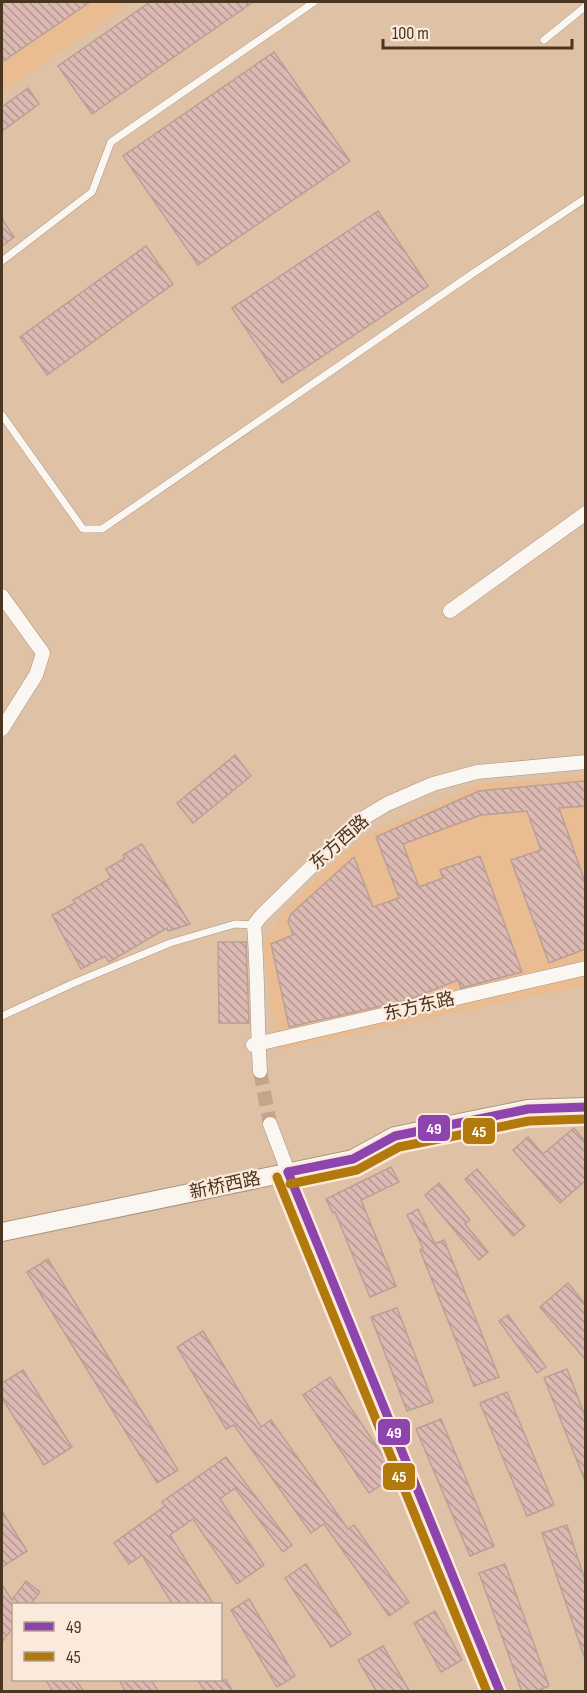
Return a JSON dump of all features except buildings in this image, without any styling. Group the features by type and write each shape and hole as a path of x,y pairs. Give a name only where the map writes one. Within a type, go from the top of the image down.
{"street":[{"path":"450,611 585,513"},
{"path":"2,596 43,653 36,675 2,729"},
{"name":"东方西路","path":"254,925 357,822 387,804 433,784 477,772 585,762"},
{"path":"254,925 257,968 256,1044 260,1071"},
{"name":"东方东路","path":"256,1044 585,968"},
{"name":"新桥西路","path":"2,1232 353,1159 395,1136 528,1109 585,1107"},
{"path":"270,1124 500,1692"}],"lane":[{"path":"2,261 92,192 111,142 314,2"},
{"path":"544,40 585,6"},
{"path":"2,415 83,529 102,529 585,198"},
{"path":"2,1016 170,943 235,924 254,925"}],"shaded area":[{"path":"2,2 131,2 2,93"},
{"path":"585,775 585,986 277,1050 263,946 280,916 317,877 363,837 478,784"}],"tunnel":[{"path":"260,1071 270,1124"}],"transit line":[{"name":"49","path":"288,1172 353,1159 395,1136 528,1109 586,1107"},
{"name":"45","path":"290,1184 357,1170 399,1147 529,1121 586,1119"},
{"name":"49","path":"288,1172 500,1692"},
{"name":"45","path":"277,1177 487,1692"}]}
